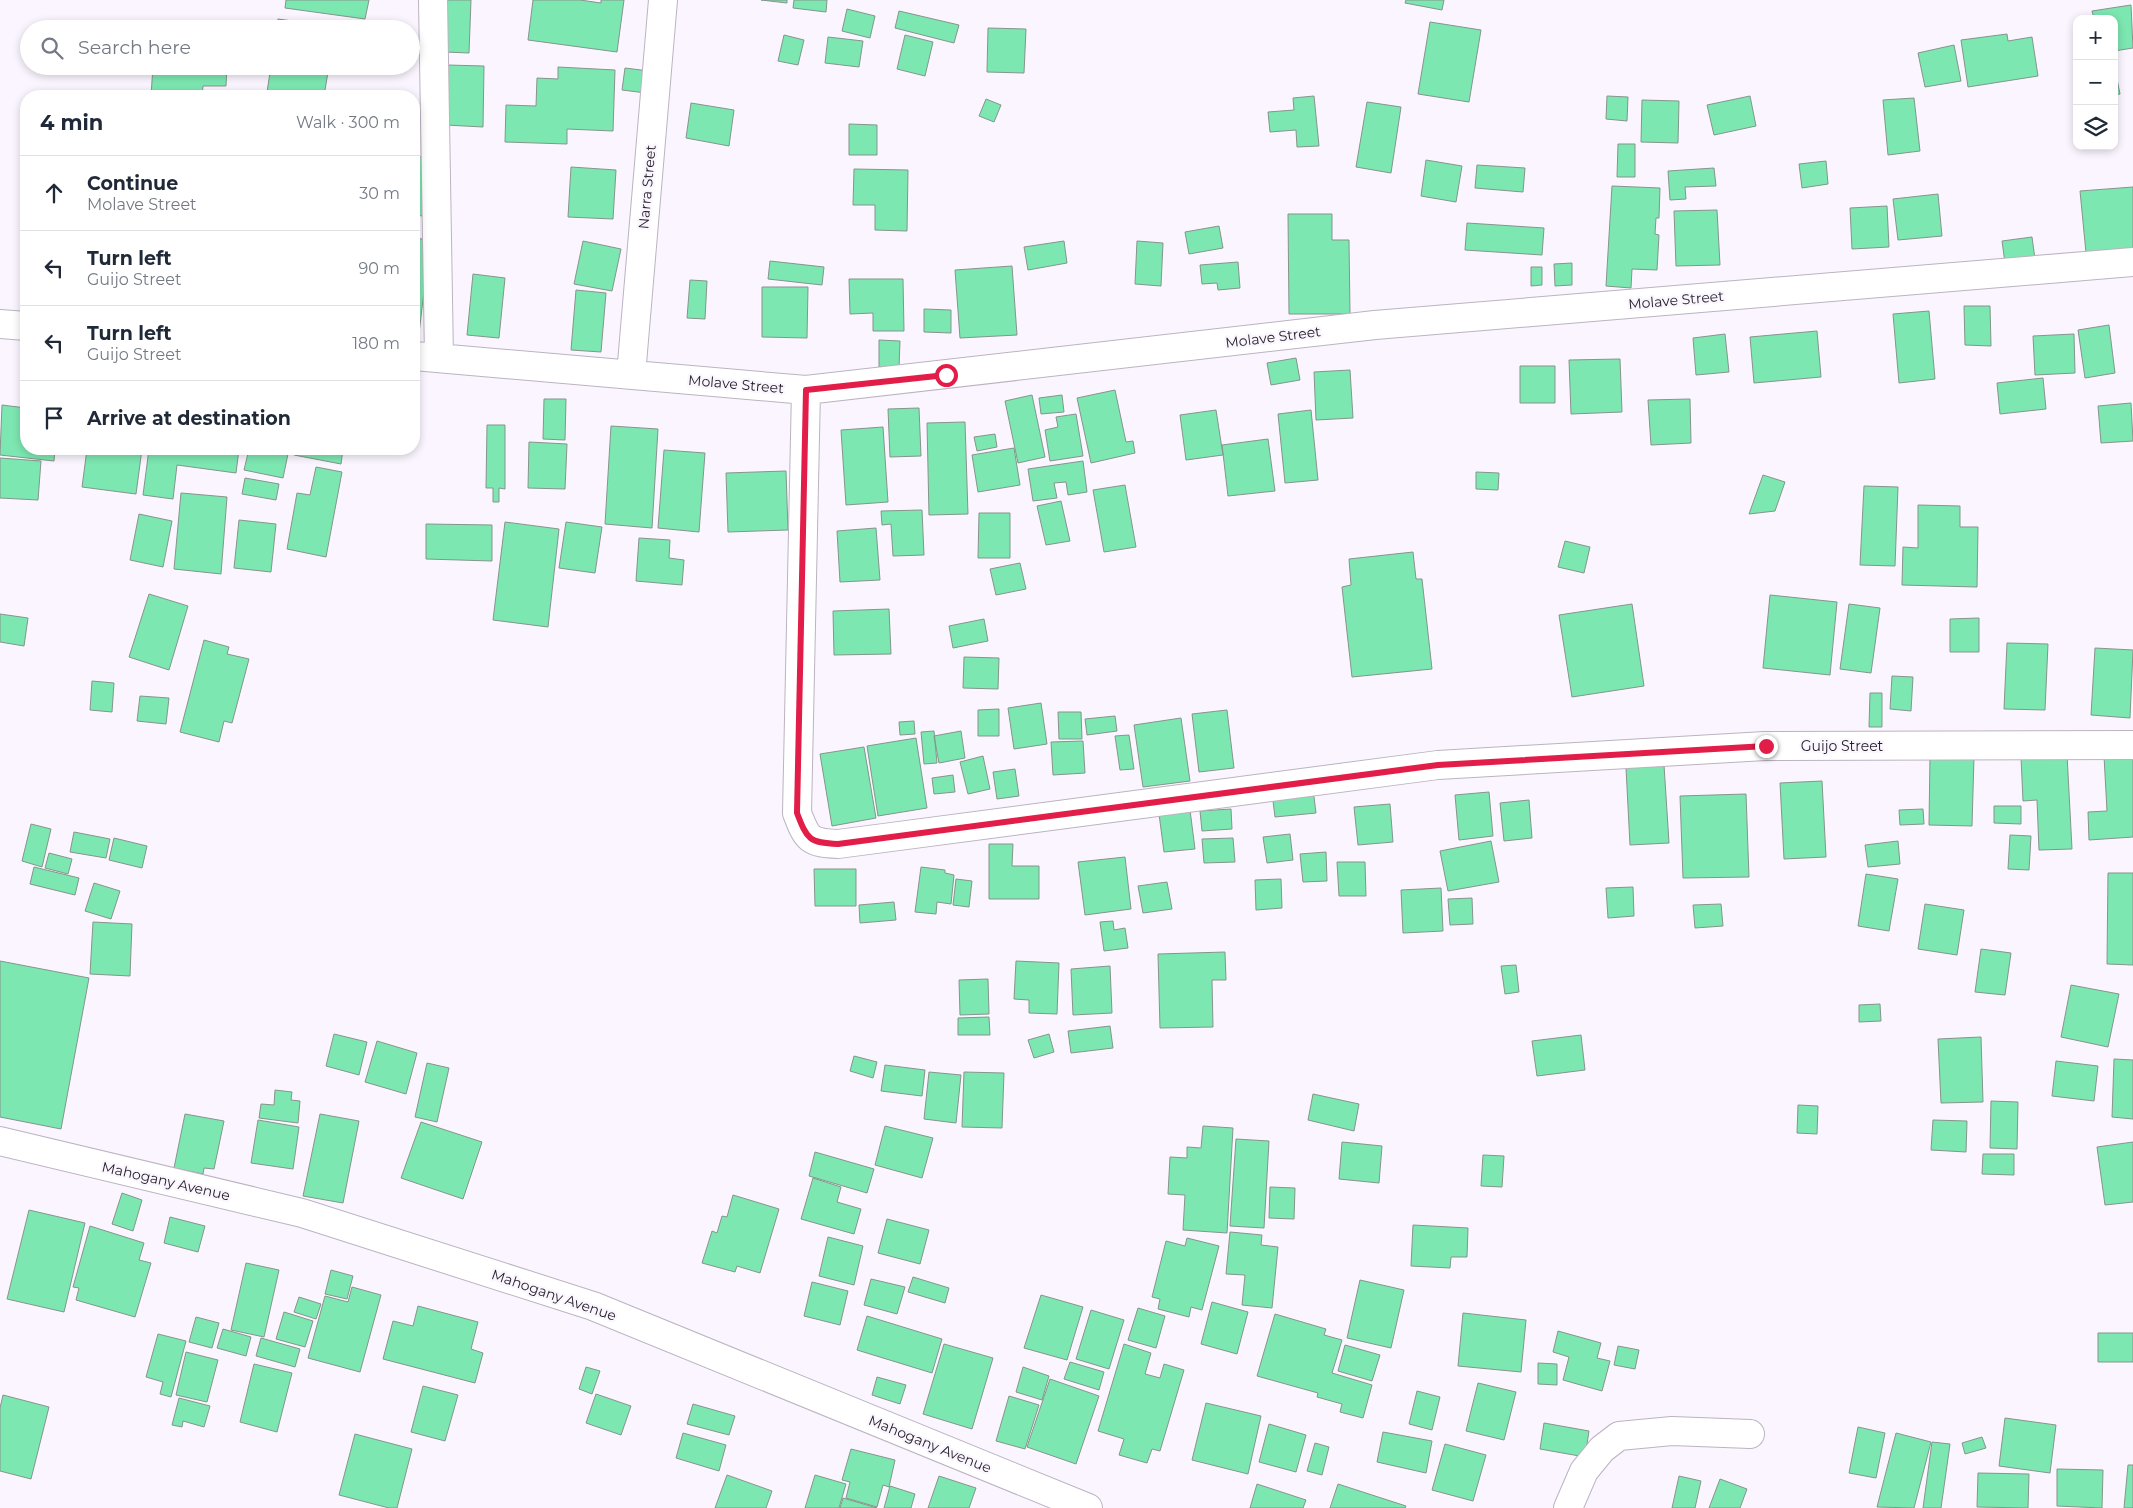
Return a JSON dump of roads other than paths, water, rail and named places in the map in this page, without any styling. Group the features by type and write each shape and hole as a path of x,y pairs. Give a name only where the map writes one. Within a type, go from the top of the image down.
{"street":[{"path":"426,357 433,0"},
{"name":"Narra Street","path":"630,375 663,0"},
{"name":"Molave Street","path":"426,357 806,390 1375,326 2133,262"},
{"path":"0,324 20,326"},
{"name":"Guijo Street","path":"806,390 797,813 805,834 818,844 838,844 1438,765 1766,746 2133,745"},
{"name":"Mahogany Avenue","path":"0,1141 302,1213 593,1306 1088,1508"},
{"path":"1568,1508 1584,1471 1602,1449 1619,1436 1672,1431 1750,1434"}]}
